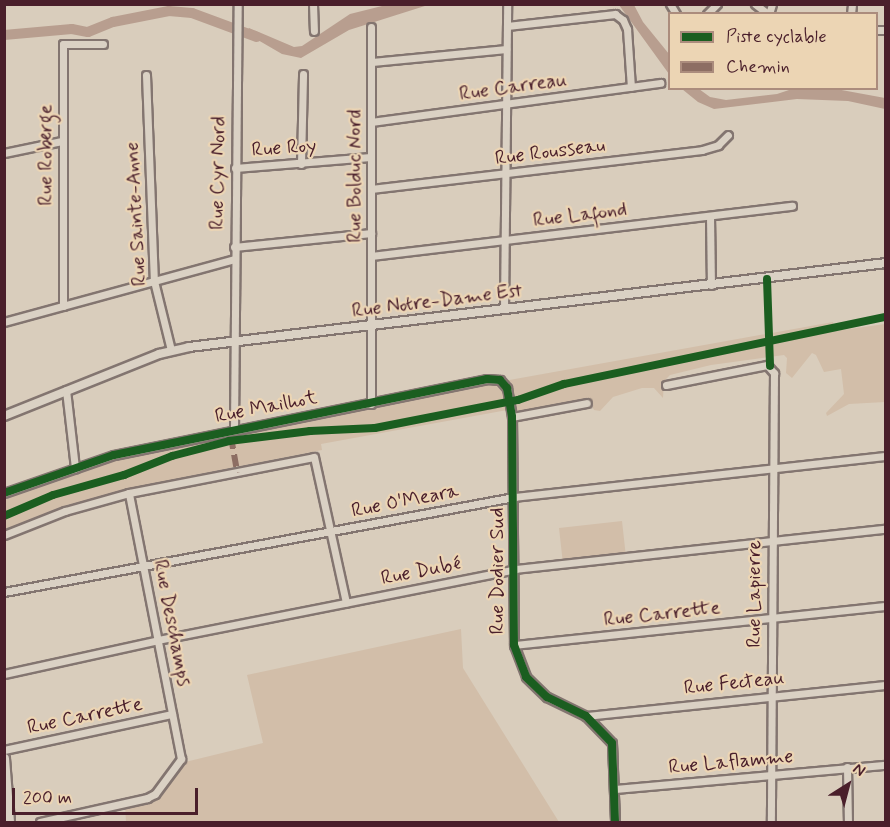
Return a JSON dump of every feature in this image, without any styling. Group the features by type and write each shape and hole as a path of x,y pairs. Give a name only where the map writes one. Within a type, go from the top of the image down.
{"main road":[{"path":"4,758 9,822"}],"street":[{"name":"Rue Cyr Nord","path":"234,429 233,342 238,4"},
{"path":"314,4 314,31"},
{"path":"504,309 507,4"},
{"path":"507,26 615,14 626,24 631,87"},
{"name":"Rue Bolduc Nord","path":"371,27 371,404"},
{"name":"Rue Roberge","path":"63,306 63,44 103,44"},
{"path":"372,62 506,49"},
{"path":"301,164 303,74"},
{"name":"Rue Sainte-Anne","path":"146,75 154,281 171,350"},
{"name":"Rue Carreau","path":"371,122 660,83"},
{"name":"Rue Rousseau","path":"371,189 702,150 718,145 728,135"},
{"path":"4,153 62,141"},
{"name":"Rue Roy","path":"235,168 371,157"},
{"name":"Rue Lafond","path":"371,256 792,206"},
{"path":"710,216 711,285"},
{"path":"234,247 371,233"},
{"path":"4,322 234,259"},
{"name":"Rue Notre-Dame Est","path":"4,416 171,350 885,263"},
{"name":"Rue Lapierre","path":"666,385 770,366 774,373 770,619 771,822"},
{"name":"Rue Mailhot","path":"4,493 114,455 234,429 495,379 507,387 512,417"},
{"path":"66,390 75,468"},
{"path":"512,417 587,403"},
{"name":"Rue Dodier Sud","path":"512,417 514,645 526,677 547,697 586,716 612,742 615,822"},
{"name":"Rue O'Meara","path":"4,592 331,533 514,497 885,456"},
{"path":"4,535 65,511 129,493 314,457 346,603"},
{"name":"Rue Deschamps","path":"85,813 155,794 181,759 129,493"},
{"name":"Rue Dubé","path":"4,674 158,640 515,570 885,529"},
{"name":"Rue Carrette","path":"514,645 885,606"},
{"name":"Rue Fecteau","path":"586,716 771,695 885,685"},
{"name":"Rue Carrette","path":"4,750 172,714"},
{"name":"Rue Laflamme","path":"615,789 885,765"},
{"path":"847,767 848,822"},
{"path":"40,822 85,813 86,822"}],"shaded area":[{"path":"390,4 428,5 349,30 301,58 282,54 246,33 249,28 294,47 302,46 350,14"},
{"path":"619,5 634,5 643,22 668,53 668,73"},
{"path":"683,90 700,90 710,97 726,100 777,94 789,90 841,90 885,98 885,109 848,101 797,99 714,109 698,102"},
{"path":"833,322 835,331 885,324 885,402 849,404 827,416 826,413 844,394 841,369 824,372 816,355 812,353 792,378 786,373 787,358 784,355 711,365 670,375 664,381 663,398 654,388 642,388 613,397 600,411 594,410 589,400 514,414 513,409 321,444 322,450 185,477 67,505 5,530 5,498 107,462 492,383"},
{"path":"622,521 626,557 563,564 559,528"},
{"path":"461,629 463,668 559,822 126,822 125,804 147,798 177,764 263,743 247,675"}],"waterway":[{"path":"4,35 72,29 88,32 113,22 169,11 192,13 257,37"}],"marked path":[{"path":"231,437 237,472"}],"cycle path":[{"path":"767,279 770,366"},
{"path":"4,516 53,495 124,475 172,456 229,441 310,431 375,428 518,400 564,384 886,317"},
{"path":"4,493 114,455 487,379 500,380 507,388 512,417 514,645 526,677 547,697 586,716 612,743 615,822"}]}
